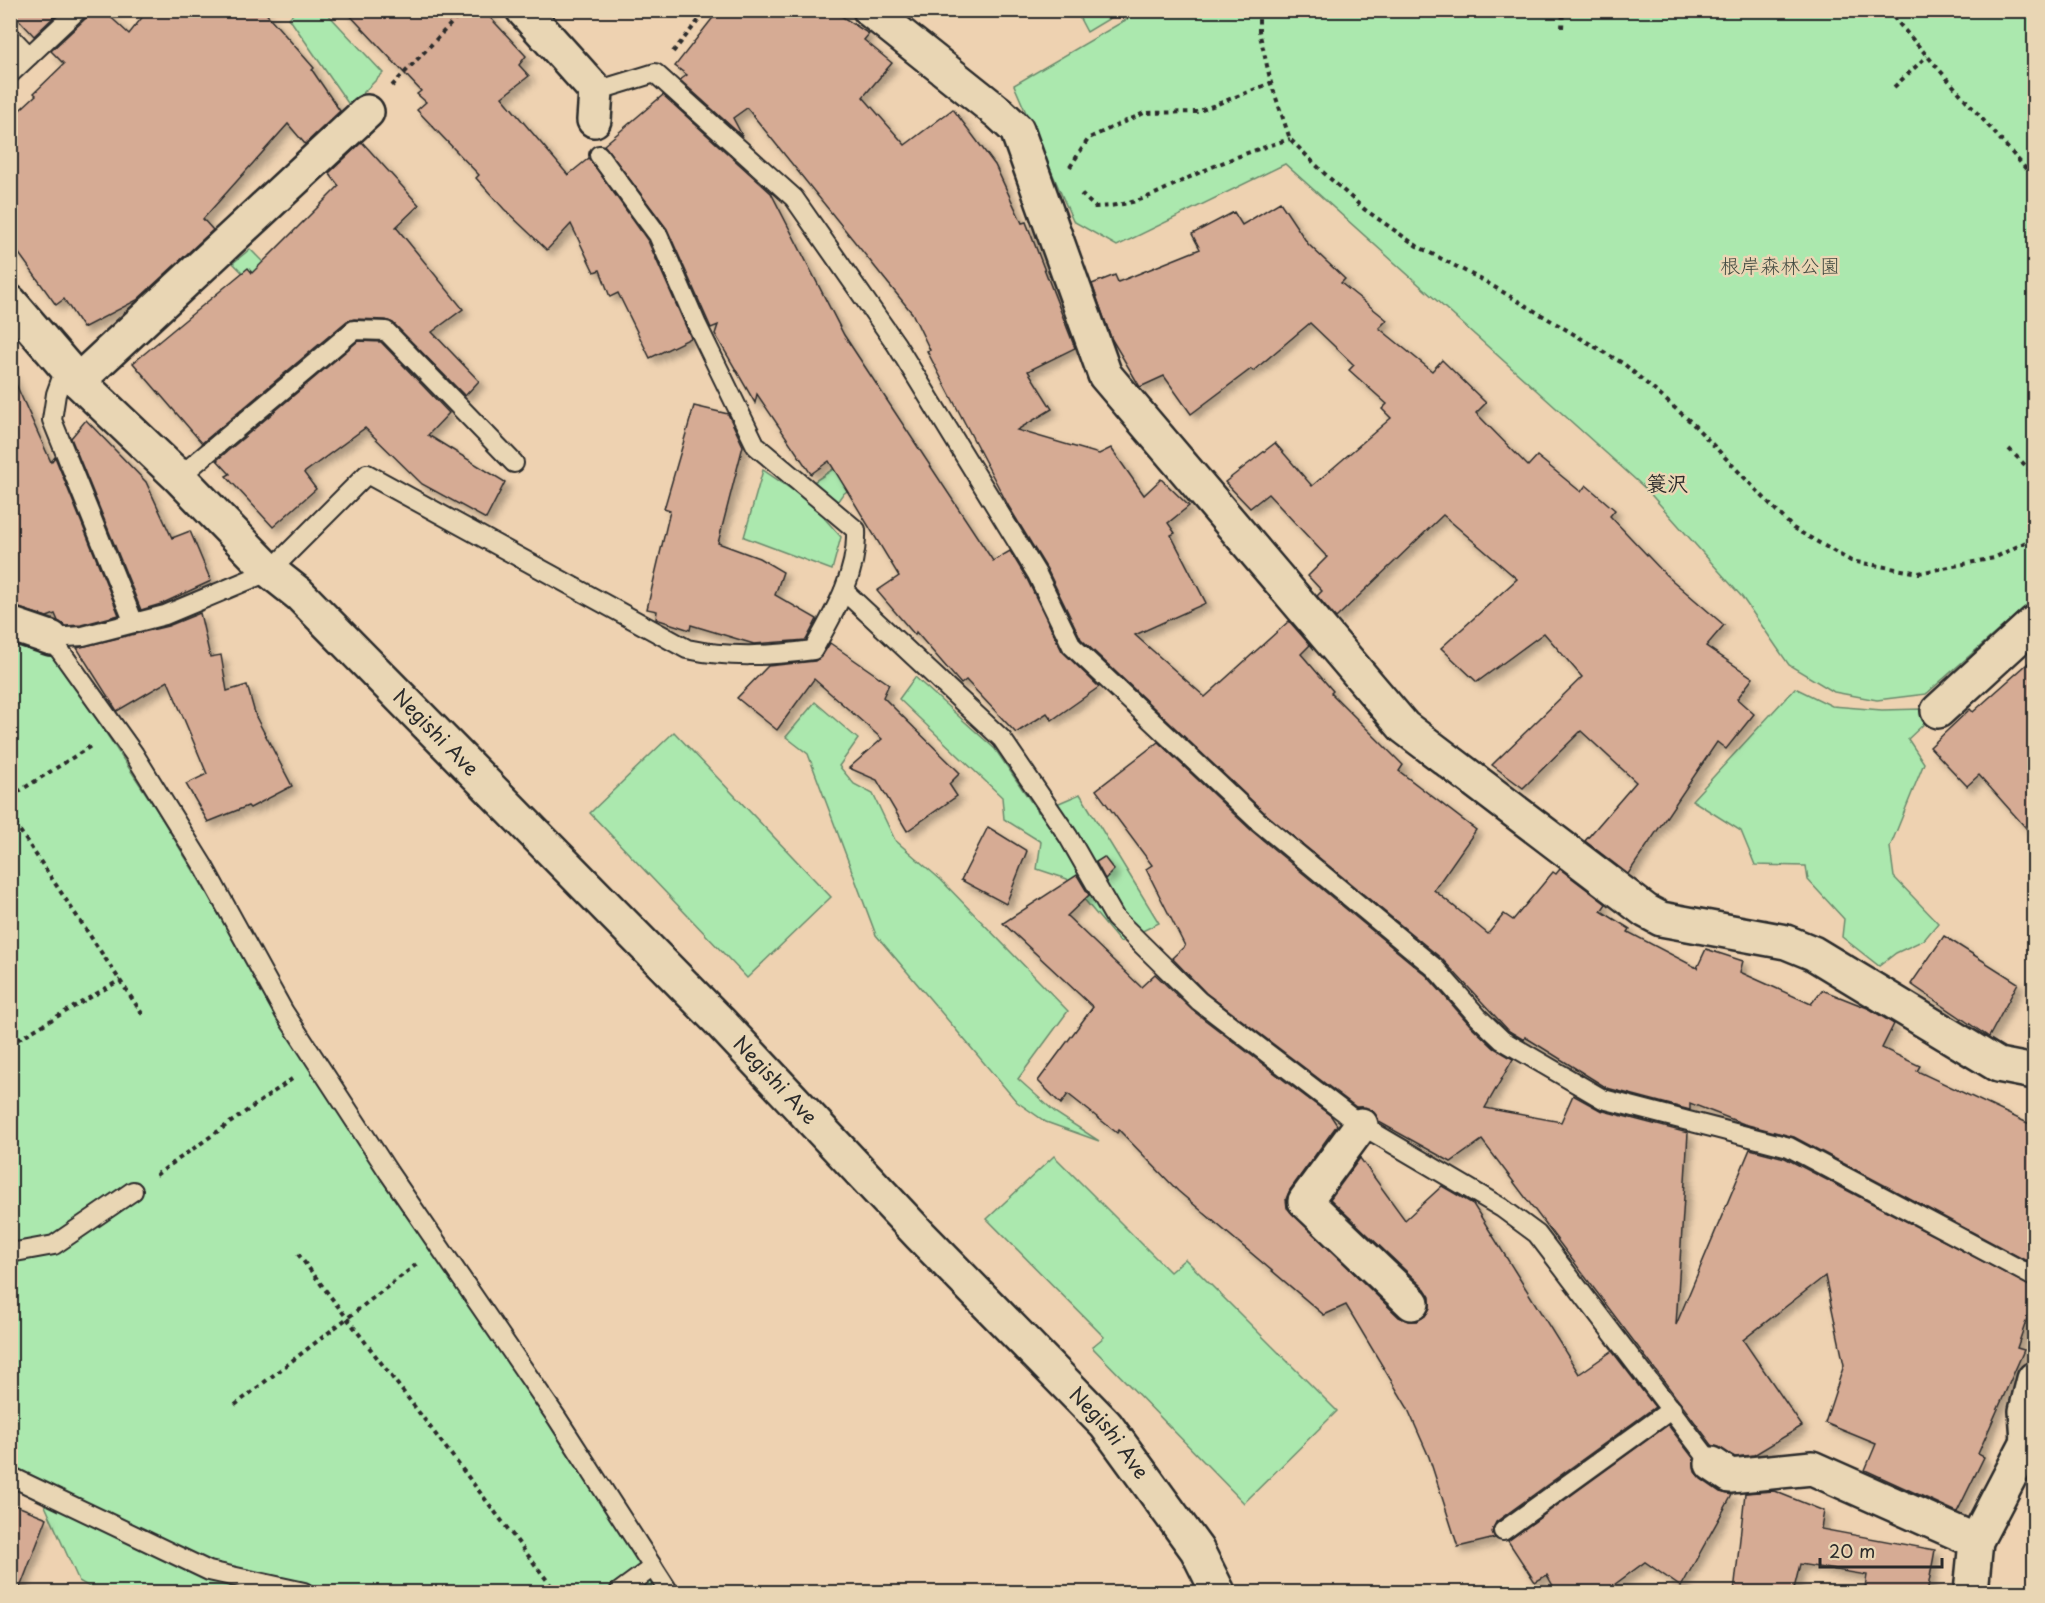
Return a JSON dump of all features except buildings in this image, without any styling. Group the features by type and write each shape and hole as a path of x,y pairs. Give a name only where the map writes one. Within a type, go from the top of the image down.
{"street":[{"path":"523,10 595,106"},
{"path":"870,10 1017,130 1050,183 1105,375 1404,727 1646,911 1661,919 1786,942 1804,949 1998,1065 2034,1072"},
{"path":"72,374 367,112"},
{"name":"Negishi Ave","path":"10,302 72,374 179,477 270,571 299,594 719,1021 921,1235 1106,1425 1197,1550 1218,1593"},
{"path":"10,624 51,638"},
{"path":"1938,711 2029,639"},
{"path":"1360,1125 1305,1201 1412,1303"},
{"path":"1971,1593 1976,1541 2031,1438 2026,1411 2034,1379"},
{"path":"1712,1464 1730,1476 1812,1468 1976,1541"}],"lane":[{"path":"10,74 78,10"},
{"path":"10,36 29,57"},
{"path":"595,106 655,73 794,198 896,344 1036,574 1072,646 1259,822 1436,968 1478,1017 1502,1040 1603,1099 1789,1147 2034,1276"},
{"path":"51,638 83,636 165,615 270,571 367,474 687,649 718,656 779,654 813,650 841,602 856,541 856,530 756,446 697,326 658,236 599,155"},
{"path":"179,477 354,330 386,331 513,463"},
{"path":"72,374 56,394 52,420 134,623"},
{"path":"844,591 1002,738 1068,836 1115,918 1199,1001 1360,1125 1502,1208 1537,1234 1712,1464"},
{"path":"51,638 119,733 204,867 284,1012 389,1173 557,1418 669,1593"},
{"path":"10,1253 54,1245 133,1191"},
{"path":"1503,1531 1672,1409"},
{"path":"10,1476 209,1570 304,1593"},
{"path":"619,1593 653,1567"}],"path":[{"path":"367,112 464,10"},
{"path":"655,73 707,10"},
{"path":"1259,10 1259,31 1270,83 1290,139 1364,209 1418,246 1486,282 1624,364 1690,421 1793,528 1851,561 1919,573 1994,558 2034,538"},
{"path":"1562,28 1563,10"},
{"path":"1887,10 2034,178"},
{"path":"1894,87 1927,56"},
{"path":"1270,83 1197,112 1144,113 1089,138 1050,183 1095,207 1124,206 1157,194 1240,154 1290,139"},
{"path":"2009,449 2034,474"},
{"path":"10,797 89,747 119,733"},
{"path":"10,816 145,1018"},
{"path":"10,1044 120,980"},
{"path":"133,1191 317,1061"},
{"path":"298,1254 556,1593"},
{"path":"235,1405 420,1262"}],"green space":[{"path":"296,11 325,11 383,73 350,106 289,18"},
{"path":"1076,11 1122,11 1087,32"},
{"name":"根岸森林公園","path":"1141,11 2034,11 2034,599 1926,694 1877,700 1834,692 1789,665 1742,597 1646,489 1285,164 1117,246 1073,221 1014,85"},
{"path":"250,249 324,324 309,340 233,263"},
{"path":"868,446 879,466 842,495 825,519 841,537 832,570 744,537 763,470 797,493"},
{"path":"10,632 50,652 69,677 156,809 239,946 660,1592 98,1592 79,1581 37,1488 11,1477"},
{"path":"915,677 995,749 1038,812 1080,794 1159,923 1120,942 1067,879 1037,869 1041,842 1004,819 1002,797 899,699"},
{"path":"1795,688 1832,706 1882,710 1922,709 1925,723 1908,739 1924,763 1890,847 1894,877 1938,923 1924,940 1896,953 1879,966 1842,937 1844,919 1808,880 1806,866 1755,865 1741,831 1692,800"},
{"path":"815,702 858,739 839,766 854,784 873,794 895,840 941,880 1068,1011 1018,1079 1056,1113 1099,1141 1046,1122 1017,1102 876,935 808,754 786,737"},
{"path":"674,732 831,897 747,978 590,813"},
{"path":"1054,1156 1170,1272 1185,1259 1337,1411 1244,1503 1092,1347 1104,1337 987,1219"}],"district":[{"name":"簑沢","path":"1667,484"}]}
